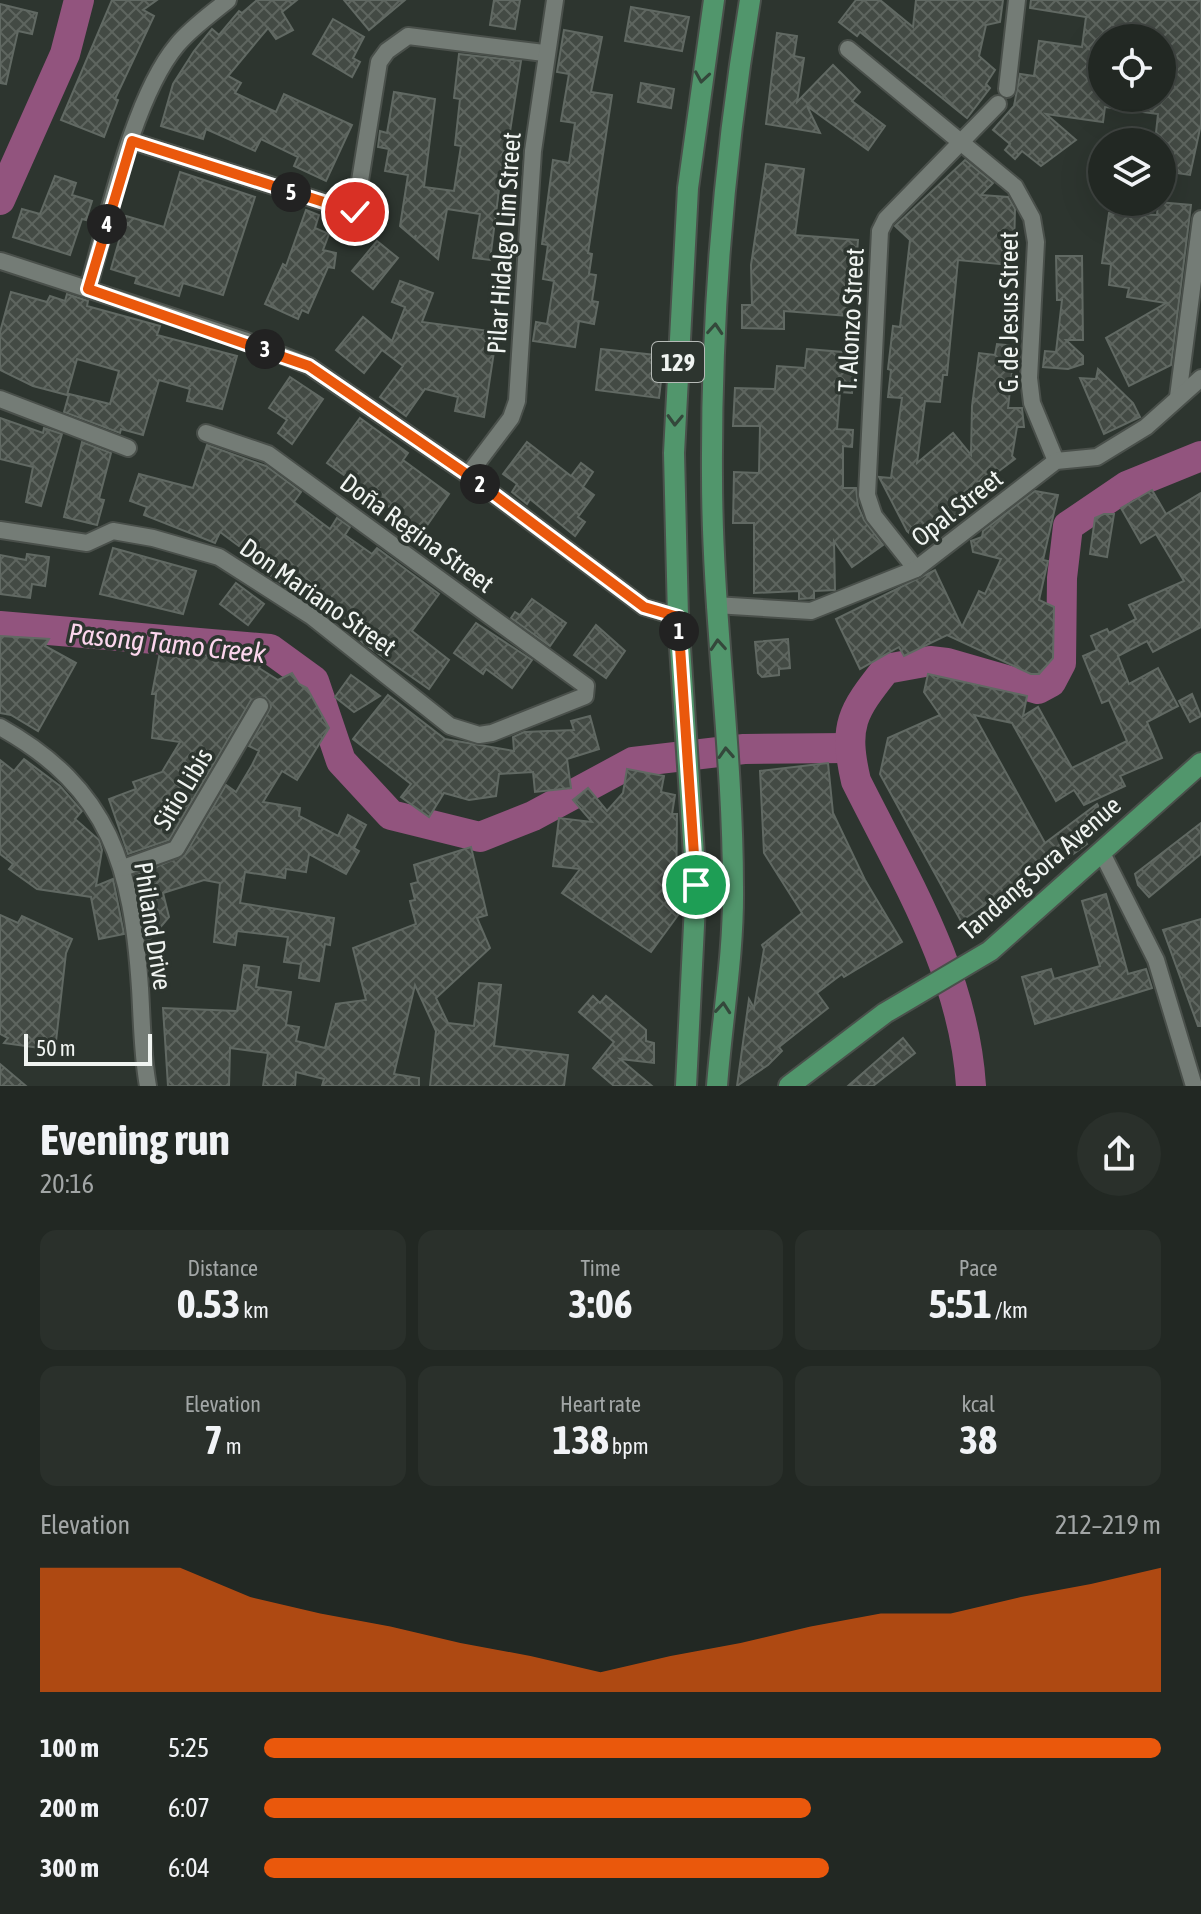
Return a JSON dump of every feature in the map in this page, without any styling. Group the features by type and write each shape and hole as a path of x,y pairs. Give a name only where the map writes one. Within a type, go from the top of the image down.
{"main road":[{"name":"129","path":"686,1086 697,927 678,617 674,453 680,301 694,134 714,0"},
{"name":"129","path":"717,1086 732,937 733,885 715,605 712,477 714,344 731,138 750,0"},
{"name":"Tandang Sora Avenue","path":"789,1086 856,1033 982,956 1201,763"}],"street":[{"path":"88,289 132,141 157,74 176,46 228,0"},
{"name":"Pilar Hidalgo Lim Street","path":"468,475 511,418 517,401 533,151 544,53 555,0"},
{"path":"1007,89 1017,0"},
{"path":"132,141 355,212 379,62 400,40 408,36 544,53"},
{"name":"G. de Jesus Street","path":"848,49 1015,187 1032,218 1036,242 1029,378 1032,403 1056,461"},
{"name":"T. Alonzo Street","path":"916,569 874,516 867,495 880,231 886,219 998,104"},
{"path":"1178,397 1201,219"},
{"path":"1,261 309,366 468,475 644,607 678,617"},
{"path":"1056,461 1097,457 1146,427 1201,378"},
{"path":"0,399 128,448"},
{"name":"Doña Regina Street","path":"206,433 268,454 586,686 586,691"},
{"name":"Opal Street","path":"715,605 811,611 916,569 1056,461"},
{"name":"Don Mariano Street","path":"0,530 87,543 113,531 153,538 219,557 311,616 450,726 479,735 492,733 585,696 586,691"},
{"name":"Sitio Libis","path":"123,868 176,849 260,706"},
{"name":"Philand Drive","path":"0,727 50,759 88,797 105,824 123,868 135,933 148,1086"},
{"path":"1101,851 1156,960 1194,1086"}],"building":[{"path":"112,0 157,0 143,10 154,16 115,99 118,100 104,137 61,120"},
{"path":"257,0 297,0 282,12 293,30 276,39 268,28 228,76 241,83 235,93 276,112 284,94 352,125 326,181 294,166 298,157 261,139 255,151 206,129 203,139 161,126 173,84 194,51 212,29 219,35 239,11 242,13"},
{"path":"344,0 405,0 369,30"},
{"path":"494,0 520,0 515,29 490,25"},
{"path":"856,0 880,0 913,27 916,0 1003,0 1000,22 986,25 979,56 995,70 986,84 990,88 967,118 860,32 857,36 839,22"},
{"path":"1031,0 1201,0 1201,124 1190,175 1176,173 1176,128 1156,128 1158,114 1143,112 1176,112 1176,24 1088,24 1088,112 1104,112 1103,122 1046,114 1076,140 1041,166 1022,151 1015,159 1005,150 1010,144 993,130 1014,106 1020,74 1034,76 1039,41 1082,47 1086,17 1030,8"},
{"path":"0,4 37,13 32,34 18,31 6,84 0,83"},
{"path":"631,7 689,17 682,51 625,41"},
{"path":"333,19 364,37 353,58 360,62 352,77 313,54"},
{"path":"564,30 602,37 591,92 612,95 588,253 592,254 589,274 596,275 592,301 598,302 594,324 579,321 575,347 533,341 536,322 547,324 554,281 543,279 548,245 542,244 553,160 569,163 575,123 561,121 569,74 557,72"},
{"path":"777,33 797,36 794,56 804,58 797,102 833,65 860,92 852,101 885,126 868,150 807,106 820,133 766,124"},
{"path":"459,54 521,61 507,151 504,151 490,260 473,258 480,214 447,209 438,259 415,239 416,235 414,238 400,226 408,175 385,171 389,149 378,147 380,131 387,133 394,92 435,99 424,187 454,191 461,146 455,145 460,99 454,98"},
{"path":"641,83 674,89 671,108 638,102"},
{"path":"965,160 993,183 981,195 1008,197 1015,209 1014,250 1010,265 958,260 947,375 943,375 940,402 925,401 917,463 953,433 971,455 972,406 979,353 995,355 997,344 1015,346 1008,408 1022,408 1024,427 1017,427 1012,456 1015,459 995,474 993,470 961,496 969,505 925,538 915,538 907,531 879,477 891,478 902,398 888,397 891,370 888,369 893,326 900,327 910,240 895,226"},
{"path":"766,164 804,169 795,235 858,240 856,267 852,267 848,316 784,311 784,329 742,328 742,305 752,305 751,265"},
{"path":"180,172 255,197 223,295 183,283 179,296 135,283 137,277 111,269 126,216 164,227"},
{"path":"55,176 76,183 72,195 92,201 86,220 82,219 70,255 13,237 22,209 40,214"},
{"path":"1176,204 1191,205 1171,365 1129,386 1106,338 1166,303 1127,297 1129,288 1109,285 1111,264 1102,263 1109,216 1176,216"},
{"path":"306,210 319,215 315,228 329,234 323,250 336,253 334,268 328,267 308,313 302,310 298,319 265,304 283,264 286,266"},
{"path":"377,241 398,258 373,289 352,271"},
{"path":"1056,256 1082,256 1083,340 1066,340 1083,356 1083,364 1068,369 1043,367 1045,351 1056,352 1062,300 1057,300"},
{"path":"400,281 433,293 422,322 497,332 484,417 455,411 458,397 425,389 406,416 380,397 403,366 382,350 364,373 336,350 363,317 392,341 405,307 392,302"},
{"path":"11,292 47,302 50,296 65,301 67,294 88,301 87,306 160,326 157,335 237,356 222,409 187,401 190,389 159,380 143,435 121,429 120,433 64,412 69,394 110,404 119,371 77,359 67,395 33,386 0,370 0,332"},
{"path":"601,349 664,356 659,398 596,390"},
{"path":"807,349 855,353 852,393 840,392 837,429 853,430 852,447 843,446 843,488 856,488 858,506 864,520 883,545 852,567 834,541 835,590 814,591 814,598 799,599 799,591 754,593 754,523 733,523 734,472 759,473 760,426 733,426 735,388 775,389 777,366 805,368"},
{"path":"1098,369 1133,403 1140,417 1104,434 1080,378 1096,379"},
{"path":"290,377 323,399 292,444 278,433 287,420 269,408"},
{"path":"0,418 43,433 44,428 62,434 41,506 26,502 33,467 0,459"},
{"path":"360,418 408,453 403,460 449,494 423,531 327,463"},
{"path":"82,442 111,453 99,499 104,500 97,525 64,517"},
{"path":"527,442 571,476 581,463 593,472 583,487 594,495 578,517 585,522 575,536 530,499 527,504 512,492 517,484 503,474"},
{"path":"207,445 266,466 301,492 294,502 330,529 337,518 350,527 345,535 372,554 377,548 439,594 412,631 449,660 429,689 363,643 331,614 333,611 300,587 296,593 267,573 270,569 220,532 215,543 144,515 147,507 130,501 139,474 193,488"},
{"path":"1152,490 1166,514 1201,493 1201,627 1153,652 1147,641 1118,656 1129,684 1158,668 1178,706 1147,722 1162,758 1120,776 1125,786 1084,805 1074,790 1056,801 1012,723 974,715 1045,843 1097,804 1106,819 1081,835 1087,844 1032,884 1027,876 961,921 880,774 888,738 940,715 924,692 928,674 1027,696 1023,716 1038,707 1072,768 1127,741 1109,700 1102,703 1083,656 1097,650 1091,636 1107,629 1109,633 1136,619 1129,605 1184,581 1156,534 1141,543 1121,508"},
{"path":"1035,491 1058,495 1043,560 1048,561 1039,600 1054,607 1053,658 1039,674 1031,674 947,635 904,656 899,647 860,669 836,619 935,570 962,627 979,591 985,594 1001,559 973,552 971,541 982,537 983,531"},
{"path":"1114,514 1107,557 1090,554 1095,518"},
{"path":"113,548 196,571 183,614 100,594"},
{"path":"27,554 49,557 45,586 32,584 30,598 0,594 0,555 26,560"},
{"path":"236,583 264,604 248,625 220,604"},
{"path":"532,599 566,623 550,646 511,618 515,612 520,615"},
{"path":"476,623 532,660 512,688 486,669 483,674 454,653"},
{"path":"596,625 625,651 606,678 574,655"},
{"path":"0,636 49,639 45,646 76,663 38,731 11,715 0,713"},
{"path":"788,639 790,668 779,669 779,675 762,677 758,673 755,642"},
{"path":"178,650 245,663 251,652 264,659 259,668 278,680 292,673 299,684 307,688 329,728 297,780 282,771 263,802 300,808 299,816 338,836 348,815 366,825 354,848 359,851 346,874 309,854 306,872 286,869 285,878 245,872 240,903 334,918 330,945 325,944 319,981 299,978 301,964 284,962 288,937 237,931 235,945 214,942 220,883 204,880 163,893 169,917 147,943 134,876 185,855 226,785 236,792 252,765 259,751 249,746 271,707 265,696 251,700 169,840 128,854 109,799 136,789 133,782 162,772 180,742 152,738 156,694 152,694 160,652 178,655"},
{"path":"351,675 380,696 354,712 335,697"},
{"path":"1192,694 1201,716 1190,722 1179,701"},
{"path":"388,695 445,739 514,751 513,737 524,732 574,730 571,721 590,716 599,749 567,759 571,788 535,792 533,772 499,774 496,796 469,800 444,793 429,817 401,797 411,784 353,739"},
{"path":"24,759 60,786 82,811 75,819 99,840 102,850 96,886 113,879 124,934 99,939 91,897 37,889 9,869 13,864 0,854 0,760 14,771"},
{"path":"828,763 833,813 865,880 902,942 844,977 842,974 817,993 828,1008 779,1047 782,1051 768,1065 737,1086 749,999 754,1008 764,949 762,945 802,913 764,853 760,771"},
{"path":"627,769 664,776 661,792 675,795 672,814 677,814 676,907 681,911 651,952 562,893 580,869 553,866 559,818 592,822 573,800 588,788 607,811 623,793"},
{"path":"1201,823 1201,854 1149,897 1138,885 1135,874"},
{"path":"471,847 487,915 477,918 490,948 436,998 448,1023 474,1026 479,983 501,985 494,1046 568,1055 564,1086 430,1086 436,1031 415,985 394,1074 419,1078 419,1086 322,1086 324,1079 296,1072 295,1086 263,1086 268,1053 230,1048 229,1086 168,1086 163,1008 237,1011 244,965 259,967 256,987 291,992 286,1025 299,1027 296,1041 325,1048 336,1004 366,1000 353,948 416,924 410,901 415,900 411,884 418,882 414,865"},
{"path":"1106,894 1128,974 1146,969 1152,988 1035,1024 1022,977 1051,969 1054,979 1100,966 1082,901"},
{"path":"0,915 18,923 22,916 72,939 66,953 55,1050 4,1043 8,1038 0,1034"},
{"path":"1201,919 1201,1026 1198,1026 1163,930"},
{"path":"593,996 600,1003 606,996 646,1030 646,1041 654,1043 654,1063 620,1059 652,1086 614,1086 593,1068 614,1042 579,1012"},
{"path":"903,1038 915,1053 873,1086 848,1086"},
{"path":"0,1064 26,1086 0,1086"}],"waterway":[{"path":"0,200 65,54 79,0"},
{"path":"971,1086 966,1045 944,966 912,891 856,781 850,746 853,720 865,697 886,669 930,661 1038,689 1051,682 1061,663 1062,578 1068,526 1127,486 1201,456"},
{"name":"Pasong Tamo Creek","path":"0,626 270,649 314,681 341,761 391,815 480,837 533,816 633,762 744,749 848,748"}],"route":[{"path":"355,212 132,141 88,289 244,340 309,366 468,475 644,607 678,617 696,885"}]}
